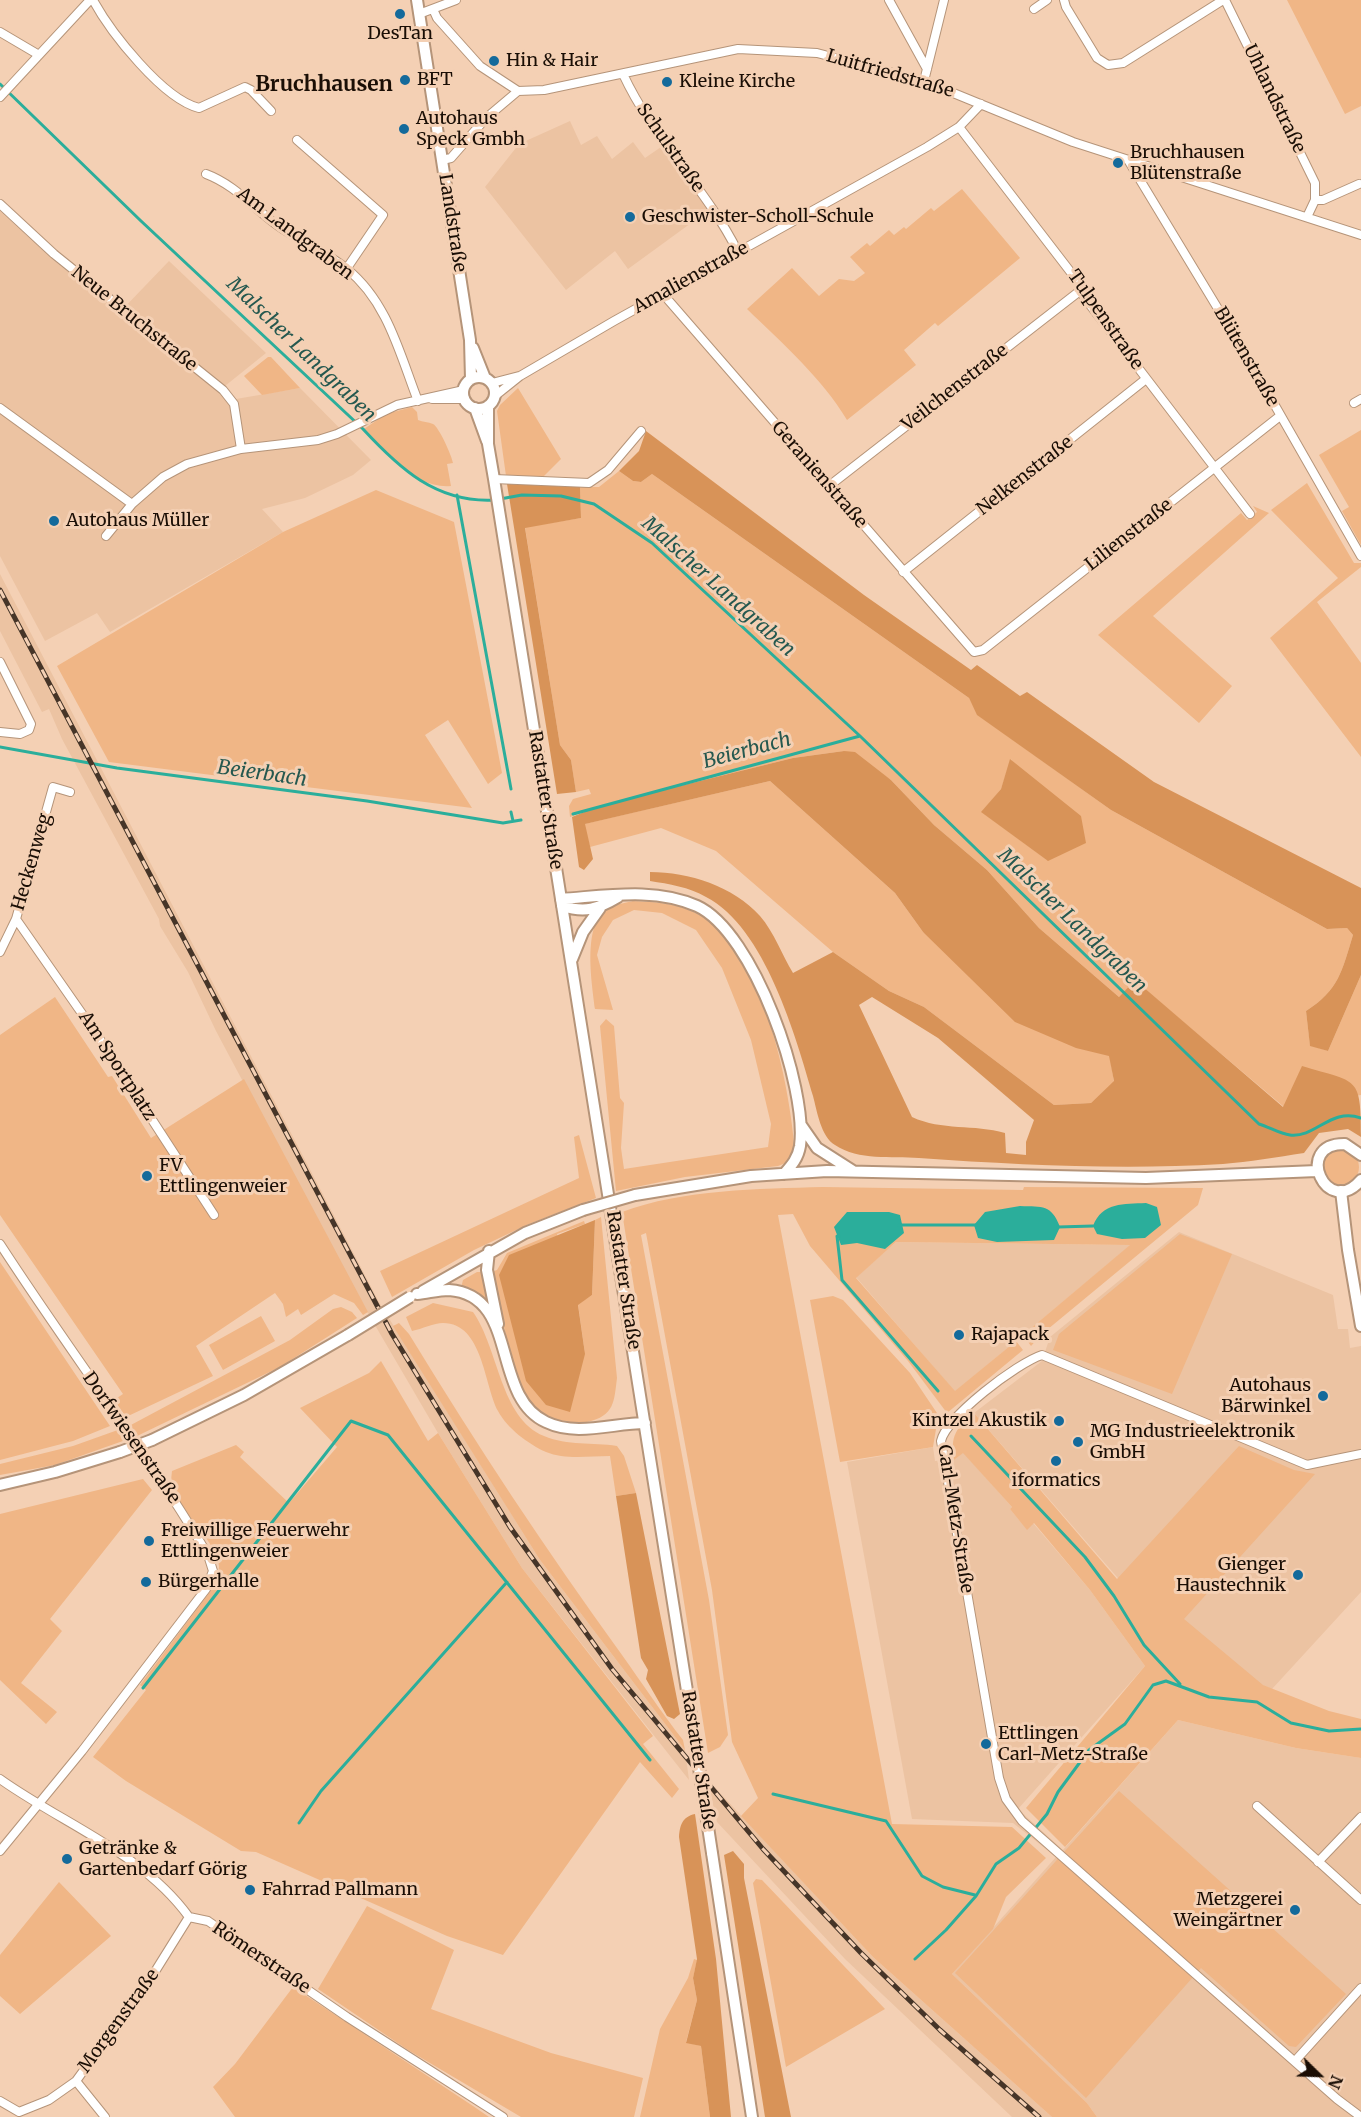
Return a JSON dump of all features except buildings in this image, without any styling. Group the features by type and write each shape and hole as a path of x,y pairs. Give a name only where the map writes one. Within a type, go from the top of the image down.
{"main road":[{"name":"Landstraße","path":"417,0 470,340 471,379"},
{"name":"Landstraße","path":"470,340 488,380"},
{"path":"471,379 488,380 495,396 488,406 475,408 464,395 471,379"},
{"name":"Rastatter Straße","path":"488,406 488,444"},
{"name":"Rastatter Straße","path":"475,408 488,444 494,478 645,1423 752,2117"},
{"path":"562,902 646,894 674,897 699,907 718,921 733,938 751,965 781,1037 801,1124 798,1153 794,1163 784,1174"},
{"path":"571,959 587,926 600,908 621,896"},
{"path":"562,902 577,910 600,908"},
{"path":"801,1124 817,1148 853,1171"},
{"path":"1361,1155 1345,1144 1330,1146 1320,1156 1317,1171 1328,1188 1341,1191 1349,1190 1361,1180"},
{"path":"0,1485 55,1472 152,1440 244,1395 489,1251 525,1233 583,1210 635,1195 701,1183 784,1174 853,1171 1146,1178 1317,1171"},
{"path":"1341,1191 1361,1326"},
{"path":"489,1251 487,1270 498,1332 511,1377 523,1402 546,1423 573,1429 645,1423"},
{"path":"413,1296 449,1290 466,1294 483,1304 498,1332"}],"street":[{"path":"0,97 92,0 124,44 147,70 170,92 192,106 199,108 245,87 251,90 271,111"},
{"path":"418,14 456,0"},
{"path":"889,0 927,69"},
{"path":"924,81 944,0"},
{"path":"1034,9 1047,0"},
{"path":"1065,0 1066,8 1097,58 1108,65 1123,63 1224,0"},
{"name":"Uhlandstraße","path":"1224,0 1315,183 1315,200"},
{"path":"434,9 437,18 480,66 518,91 486,118 451,158 442,160"},
{"path":"0,32 39,55"},
{"name":"Luitfriedstraße","path":"518,91 544,90 738,50 792,50 837,57 924,81 1065,139 1361,235"},
{"name":"Schulstraße","path":"623,74 656,133 721,220 738,252"},
{"name":"Amalienstraße","path":"495,396 520,376 959,127 981,104"},
{"name":"Tulpenstraße","path":"959,127 1079,284 1081,290 1146,379 1250,514"},
{"path":"297,140 383,215 347,268"},
{"name":"Blütenstraße","path":"1128,160 1361,556"},
{"name":"Am Landgraben","path":"206,174 230,186 280,227 347,268 364,287 390,327 418,401"},
{"path":"1307,217 1315,200 1323,200 1359,184"},
{"name":"Neue Bruchstraße","path":"0,204 54,254 223,390 235,408 241,449"},
{"name":"Veilchenstraße","path":"829,486 1081,290"},
{"name":"Geranienstraße","path":"663,294 969,649 977,653"},
{"name":"Amalienstraße","path":"488,380 520,376"},
{"name":"Nelkenstraße","path":"903,572 1146,379"},
{"path":"106,536 132,504 163,477 179,468 241,449 318,440 397,405 464,395"},
{"path":"0,408 132,504"},
{"name":"Lilienstraße","path":"977,653 1280,416"},
{"path":"494,478 590,483 608,470 641,431"},
{"path":"0,662 31,724 29,730 20,734 0,732"},
{"name":"Heckenweg","path":"0,952 16,919 53,787 70,792"},
{"name":"Am Sportplatz","path":"16,919 99,1038 214,1215"},
{"name":"Dorfwiesenstraße","path":"0,1244 47,1316 157,1472 208,1556 213,1571 206,1589 39,1805"},
{"name":"Carl-Metz-Straße","path":"1361,1454 1307,1465 1042,1355 1020,1364 951,1422 943,1433 941,1448 999,1778 1010,1807 1125,1913 1361,2117"},
{"name":"Römerstraße","path":"0,1779 145,1870 176,1899 189,1917 208,1921 347,2017 503,2117"},
{"path":"0,1851 39,1805"},
{"path":"1257,1806 1361,1900"},
{"path":"1318,1863 1361,1817"},
{"name":"Morgenstraße","path":"0,2101 19,2112 49,2100 75,2081 151,1978 189,1917"},
{"path":"1295,2061 1361,1988"},
{"path":"75,2081 105,2117"}],"shaded area":[{"path":"1287,0 1361,0 1361,106 1345,114"},
{"path":"570,121 581,145 597,136 612,159 633,142 645,158 661,147 709,210 628,269 615,251 566,290 485,187 519,144"},
{"path":"962,189 1020,258 938,326 935,323 904,350 916,365 847,420 814,375 747,309 792,268 819,296 839,279 854,281 865,273 850,257 867,243 870,246 889,230 894,235 904,227 906,229 931,208 934,211"},
{"path":"0,211 52,259 119,313 169,261 266,353 225,386 236,399 300,388 371,460 353,475 305,498 262,509 283,532 110,632 97,613 45,641 0,556"},
{"path":"271,357 300,388 262,395 244,376"},
{"path":"518,388 561,459 542,478 506,476 497,411 500,405"},
{"path":"412,407 417,412 418,420 433,424 445,442 453,463 447,464 451,486 425,482 413,475 392,458 364,429 386,414"},
{"path":"1361,430 1361,545 1342,511 1349,507 1319,455"},
{"path":"646,431 864,595 971,670 977,665 1020,696 1027,692 1154,782 1361,888 1361,975 1328,1051 1310,1046 1306,1011 1326,995 1338,979 1353,935 1347,928 1327,929 1111,810 977,715 969,698 652,474 641,482 633,481 619,471 639,451"},
{"path":"619,471 633,481 641,482 652,474 969,698 978,715 1111,810 1327,929 1347,928 1353,935 1338,979 1326,995 1306,1011 1310,1045 1328,1051 1361,975 1361,1095 1284,1107 1135,981 1119,997 1039,928 987,870 934,825 891,780 844,751 793,758 599,806 570,817 569,806 573,799 591,794 589,789 576,792 571,760 560,745 525,527 581,518 580,487 599,487","holes":["1011,759 1047,860 982,812 1001,789"]},
{"path":"1307,483 1354,563 1361,563 1361,567 1317,602 1361,663 1361,757 1270,638 1338,578 1271,510"},
{"path":"507,484 580,487 581,518 525,528 560,745 571,760 576,792 557,794"},
{"path":"376,490 454,522 502,773 488,784 448,720 425,735 472,808 109,762 57,666 283,532"},
{"path":"1253,506 1269,513 1153,616 1232,686 1199,723 1098,635 1241,513 1247,520 1257,512"},
{"path":"0,574 380,1304 540,1560 685,1750 689,1780 522,1568 438,1433 348,1279 216,1031 188,972 160,926 159,919 62,739 49,709 42,712 0,631"},
{"path":"844,751 855,752 891,780 934,825 987,870 1039,928 1119,997 1135,980 1283,1107 1302,1066 1335,1076 1352,1085 1360,1102 1361,1137 1348,1129 1319,1133 1304,1153 1223,1164 1147,1167 1033,1165 876,1157 854,1154 835,1145 826,1136 820,1123 797,1044 775,986 745,932 727,912 706,897 686,888 650,881 650,872 695,878 737,896 765,922 793,973 833,952 889,991 924,1007 1054,1105 1091,1103 1114,1081 1109,1056 1076,1048 1015,1022 923,932 895,893 770,781 585,824 593,859 584,870 579,867 572,817 599,806 793,758","holes":["872,997 938,1038 1034,1120 1026,1142 1026,1155 1006,1153 1005,1133 946,1126 912,1117 859,1005"]},
{"path":"1010,759 1081,816 1086,843 1048,861 981,812 1001,789"},
{"path":"770,781 895,893 923,932 1110,1056 1114,1082 1091,1103 1054,1105 924,1007 889,991 833,952 716,851 661,828 590,847 584,824"},
{"path":"633,901 673,905 696,913 719,930 739,955 769,1020 779,1056 787,1091 795,1153 788,1162 778,1166 685,1177 616,1191 600,1026 606,1019 614,1026 620,1098 624,1103 621,1148 624,1169 768,1147 771,1124 751,1040 722,968 696,930 662,913 634,910 613,920 602,937 597,955 613,1010 595,1009 590,954 595,925 601,914 610,907"},
{"name":"FV Ettlingenweier","path":"55,997 108,1077 112,1076 151,1138 244,1079 368,1312 363,1315 354,1303 334,1294 301,1315 298,1309 286,1317 283,1304 275,1293 196,1346 213,1376 126,1417 114,1400 123,1394 0,1215 0,1035"},
{"path":"579,1135 596,1198 529,1224 474,1250 392,1297 380,1271 579,1178 574,1137"},
{"path":"1341,1149 1354,1154 1359,1167 1354,1180 1341,1185 1328,1180 1323,1167 1328,1154"},
{"path":"823,1187 1023,1190 1024,1187 1203,1188 1198,1205 1042,1334 1031,1346 1023,1335 1130,1245 896,1242 856,1278 955,1391 1016,1341 1023,1350 947,1413 908,1361 810,1246 793,1214 778,1215 892,1824 1012,1827 1046,1858 1006,1897 993,1929 952,1974 1087,2103 1097,2117 1052,2117 873,1957 741,1816 758,1798 732,1742 712,1590 646,1233 641,1235 709,1600 728,1735 720,1747 708,1753 622,1212 646,1204 696,1195"},
{"path":"601,1217 617,1378 614,1400 608,1412 603,1416 587,1422 563,1422 540,1413 523,1390 512,1358 491,1272 497,1270 507,1253 584,1221 585,1224 557,1234 585,1354 578,1304 592,1295 595,1220"},
{"path":"595,1220 592,1295 578,1305 585,1354 570,1412 546,1405 526,1381 499,1275 509,1255"},
{"path":"1179,1232 1333,1295 1338,1329 1348,1329 1350,1348 1361,1346 1361,1592 1272,1689 1185,1655 974,1413 1042,1361 1050,1337"},
{"path":"1180,1234 1232,1254 1172,1394 1053,1350 1059,1334"},
{"path":"896,1242 1131,1245 955,1392 856,1277"},
{"path":"0,1262 110,1426 73,1441 0,1460"},
{"path":"477,1272 484,1272 491,1308 481,1298 461,1288 463,1280"},
{"path":"833,1296 843,1300 910,1373 941,1419 936,1429 933,1447 840,1462 810,1300"},
{"path":"433,1303 473,1312 482,1327 509,1399 529,1427 544,1436 571,1443 617,1446 624,1456 636,1493 616,1496 610,1456 569,1457 553,1454 532,1445 512,1429 498,1411 480,1357 466,1333 456,1326 443,1323 412,1331 406,1317"},
{"path":"341,1307 352,1312 357,1318 280,1367 137,1436 55,1465 0,1475 0,1464 73,1446 129,1426 290,1340 333,1309"},
{"path":"261,1316 275,1341 223,1370 209,1345"},
{"path":"399,1323 409,1334 539,1536 683,1740 685,1750 540,1560 393,1326"},
{"path":"381,1361 428,1441 438,1433 522,1568 653,1736 643,1744 679,1789 672,1798 640,1762 503,1955 447,1936 256,1852 241,1851 126,1781 93,1757 146,1690 140,1685 215,1585 219,1571 216,1554 176,1495 172,1483 172,1471 236,1445 244,1452 240,1457 289,1503 337,1447 300,1408 369,1373"},
{"path":"974,1413 1117,1579 1239,1446 1294,1470 1315,1474 1184,1619 1263,1685 1329,1711 1361,1719 1361,1758 1296,1748 1178,1720 1065,1847 1026,1808 1145,1666 1090,1590 1034,1523 1027,1530 1010,1509 1012,1507 963,1453 954,1460 953,1445 956,1433"},
{"path":"933,1447 935,1461 954,1460 963,1452 1012,1507 1010,1509 1027,1529 1033,1523 1090,1590 1145,1666 1018,1809 1063,1850 1178,1720 1296,1748 1361,1758 1361,2117 1097,2117 1087,2103 952,1974 1056,1857 1013,1823 912,1819 847,1462"},
{"path":"143,1479 152,1490 50,1619 62,1631 21,1683 57,1712 46,1724 0,1680 0,1514"},
{"path":"636,1493 680,1714 674,1719 667,1716 646,1679 648,1670 641,1658 616,1496"},
{"path":"707,1779 873,1957 1052,2117 1012,2117 845,1959 717,1822"},
{"path":"1119,1791 1346,1994 1296,2047 1289,2046 1201,1968 1086,2098 955,1973"},
{"path":"695,1814 716,1959 731,2117 710,2117 701,2046 686,2043 697,2000 693,1978 697,1959 679,1837 683,1822 687,1817"},
{"path":"733,1851 744,1864 744,1878 791,2117 765,2117 724,1855"},
{"path":"756,1879 762,1880 885,2009 786,2067 753,1883"},
{"path":"59,1882 111,1936 20,2014 0,1996 0,1955"},
{"path":"367,1906 454,1950 431,2009 551,2053 643,2078 634,2117 521,2117 408,2050 318,1989"},
{"path":"694,1959 697,1960 693,1978 697,2000 686,2042 701,2046 710,2117 640,2117 660,2029 688,1978"},
{"path":"293,1987 489,2117 235,2117 213,2087 235,2064"}],"water":[{"path":"1146,1203 1157,1207 1161,1225 1145,1238 1122,1239 1097,1234 1093,1226 1102,1212 1108,1208 1122,1204"},
{"path":"1020,1206 1045,1208 1053,1214 1060,1227 1054,1240 997,1242 978,1238 974,1225 985,1212"},
{"path":"847,1212 889,1212 900,1215 904,1233 885,1249 857,1243 841,1245 834,1227"}],"waterway":[{"name":"Malscher Landgraben","path":"0,84 390,457 420,480 437,489 454,496 494,500"},
{"path":"457,495 511,789"},
{"name":"Malscher Landgraben","path":"500,499 522,495 561,496 594,504 652,543 860,736 1259,1124 1286,1134 1299,1135 1341,1116 1361,1118"},
{"name":"Beierbach","path":"573,814 860,736"},
{"name":"Beierbach","path":"0,747 117,768 367,801 503,823 521,820"},
{"path":"511,812 513,821"},
{"path":"899,1225 976,1225"},
{"path":"1058,1227 1093,1226"},
{"path":"839,1236 837,1236 842,1280 938,1391"},
{"path":"143,1688 351,1421 388,1435 650,1760"},
{"path":"971,1436 1085,1557 1114,1596 1144,1645 1180,1684"},
{"path":"299,1823 321,1791 507,1582"},
{"path":"915,1959 946,1930 976,1896 996,1864 1019,1848 1047,1814 1058,1792 1089,1750 1125,1724 1153,1685 1166,1681 1209,1697 1257,1702 1291,1723 1329,1731 1361,1729"},
{"path":"773,1794 886,1821 922,1876 943,1887 975,1895"}],"railway":[{"path":"0,590 392,1334 510,1527 612,1669 763,1849 861,1953 940,2030 1039,2117"}],"place":[{"name":"DesTan","path":"400,14"},
{"name":"Hin & Hair","path":"494,61"},
{"name":"BFT","path":"405,80"},
{"name":"Kleine Kirche","path":"667,82"},
{"name":"Autohaus Speck Gmbh","path":"404,129"},
{"name":"Bruchhausen Blütenstraße","path":"1118,163"},
{"name":"Geschwister-Scholl-Schule","path":"630,217"},
{"name":"Autohaus Müller","path":"54,521"},
{"name":"FV Ettlingenweier","path":"147,1176"},
{"name":"Rajapack","path":"959,1335"},
{"name":"Autohaus Bärwinkel","path":"1323,1396"},
{"name":"Kintzel Akustik","path":"1059,1421"},
{"name":"MG Industrieelektronik GmbH","path":"1078,1442"},
{"name":"iformatics","path":"1056,1461"},
{"name":"Freiwillige Feuerwehr Ettlingenweier","path":"149,1541"},
{"name":"Gienger Haustechnik","path":"1298,1575"},
{"name":"Bürgerhalle","path":"146,1582"},
{"name":"Ettlingen Carl-Metz-Straße","path":"986,1744"},
{"name":"Getränke & Gartenbedarf Görig","path":"67,1859"},
{"name":"Fahrrad Pallmann","path":"250,1890"},
{"name":"Metzgerei Weingärtner","path":"1295,1910"}],"district":[{"name":"Bruchhausen","path":"324,85"}]}
